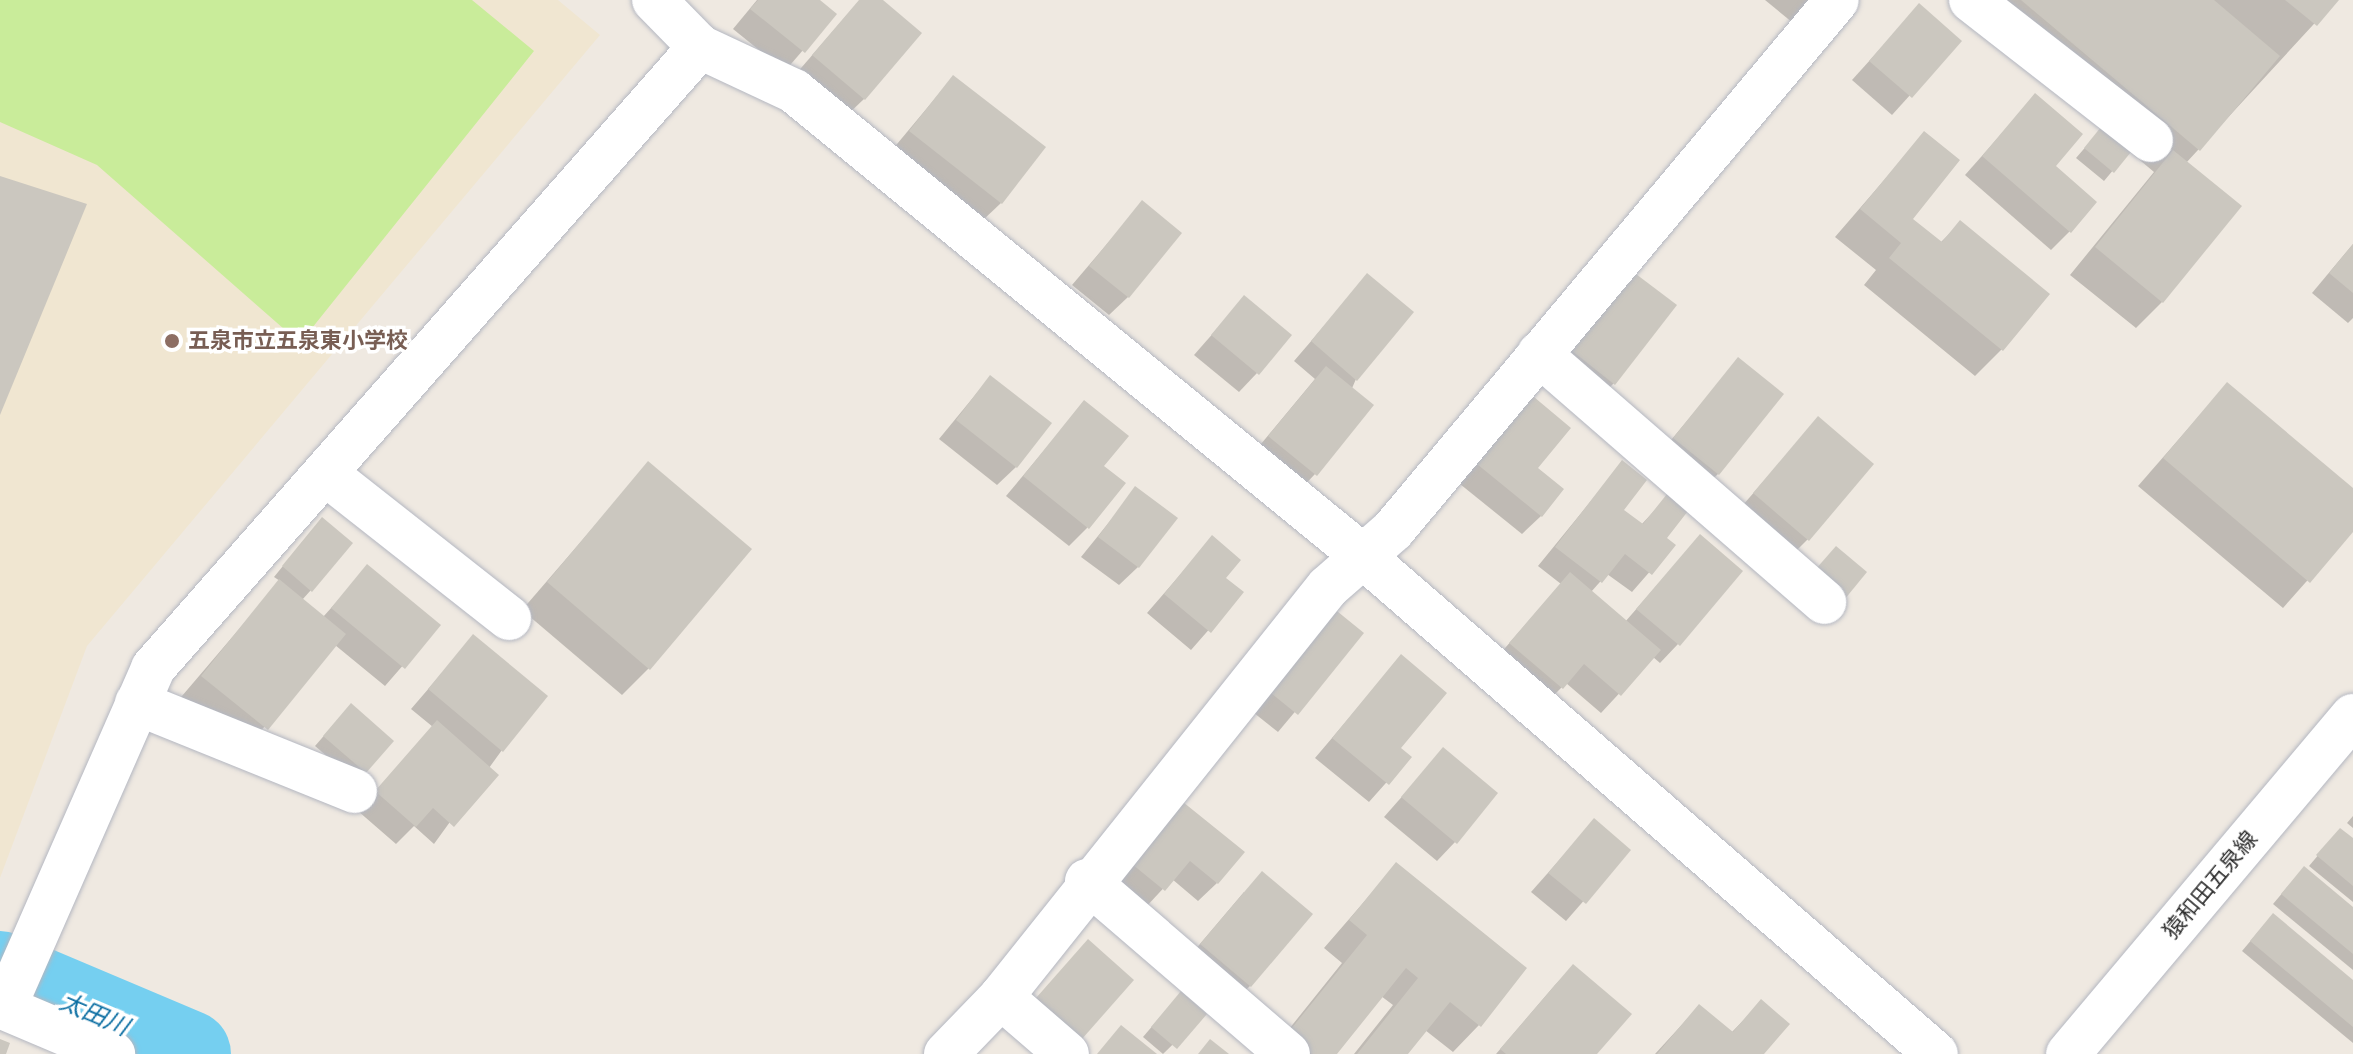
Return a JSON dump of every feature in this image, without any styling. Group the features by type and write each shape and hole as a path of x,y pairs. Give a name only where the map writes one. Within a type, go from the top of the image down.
{"street":[{"path":"654,0 700,47 794,91 1359,553 1936,1054"},
{"path":"946,1054 1001,997 1087,881 1359,553 1393,530 1837,0"},
{"path":"1971,0 2151,140"},
{"path":"113,1054 9,993 153,668 700,47"},
{"path":"1539,354 1824,602"},
{"path":"326,474 509,618"},
{"path":"137,703 355,791"},
{"name":"猿和田五泉線","path":"2068,1054 2353,716"},
{"path":"1087,881 1288,1054"},
{"path":"1001,997 1067,1054"}],"shaded area":[{"name":"五泉市立五泉東小学校","path":"0,0 558,0 600,35 87,646 0,878"}],"green space":[{"path":"0,0 472,0 534,51 300,343 97,165 0,122"}],"building":[{"path":"758,0 820,0 837,14 805,53 750,9"},
{"path":"859,0 883,0 922,33 865,100 812,55"},
{"path":"2021,0 2214,0 2280,56 2200,151"},
{"path":"2285,0 2339,0 2317,26"},
{"path":"1919,3 1962,41 1912,98 1869,61"},
{"path":"953,75 1046,147 1002,204 909,131"},
{"path":"2035,93 2083,134 2056,166 2097,202 2071,233 1982,156"},
{"path":"2105,122 2135,147 2114,173 2084,148"},
{"path":"1924,131 1960,160 1913,219 1942,242 1960,220 2050,294 2003,351 1889,258 1901,243 1860,209"},
{"path":"2173,150 2242,206 2163,303 2095,247"},
{"path":"0,176 87,204 0,415"},
{"path":"1142,200 1182,233 1129,298 1089,266"},
{"path":"2353,244 2353,293 2329,273"},
{"path":"1628,268 1677,305 1615,385 1567,347"},
{"path":"1367,273 1414,312 1357,381 1311,341"},
{"path":"1244,295 1292,335 1259,375 1211,335"},
{"path":"1738,357 1784,394 1719,475 1673,438"},
{"path":"1326,366 1374,405 1317,476 1268,436"},
{"path":"990,375 1052,423 1017,468 956,420"},
{"path":"2227,382 2353,488 2353,532 2310,583 2163,458"},
{"path":"1528,392 1571,428 1538,468 1564,489 1542,517 1472,460"},
{"path":"1084,400 1129,436 1104,466 1126,483 1089,529 1023,476"},
{"path":"1818,416 1874,464 1809,541 1753,493"},
{"path":"1622,460 1647,480 1624,510 1643,524 1667,494 1688,511 1667,538 1676,545 1652,575 1625,554 1602,583 1555,547"},
{"path":"648,461 752,549 650,670 547,582"},
{"path":"1135,486 1178,518 1139,568 1098,537"},
{"path":"322,517 353,543 312,592 282,566"},
{"path":"1700,534 1743,571 1680,646 1636,609"},
{"path":"1212,535 1241,560 1226,578 1244,592 1211,633 1164,594"},
{"path":"1836,546 1867,572 1840,605 1808,578"},
{"path":"367,564 441,625 405,669 331,608"},
{"path":"1570,572 1661,650 1621,696 1584,664 1563,689 1509,643"},
{"path":"279,579 346,634 268,730 201,676"},
{"path":"1327,603 1364,633 1298,715 1261,685"},
{"path":"473,634 548,696 503,752 428,689"},
{"path":"1401,654 1447,693 1401,748 1412,757 1389,785 1332,738"},
{"path":"351,703 394,741 366,773 323,736"},
{"path":"437,720 499,775 454,827 433,808 416,827 375,791"},
{"path":"1443,747 1498,793 1457,844 1401,797"},
{"path":"1178,798 1245,852 1218,884 1190,861 1165,891 1127,860"},
{"path":"1594,818 1631,850 1586,904 1548,873"},
{"path":"2340,828 2353,838 2353,886 2316,855"},
{"path":"1396,862 1527,968 1481,1027 1450,1002 1408,1054 1357,1054 1418,978 1406,968 1337,1054 1312,1054 1287,1034 1367,935 1349,920"},
{"path":"2304,866 2353,907 2353,954 2281,894"},
{"path":"1262,871 1313,914 1251,987 1200,944"},
{"path":"2273,913 2353,980 2353,1027 2250,941"},
{"path":"1088,939 1134,980 1082,1039 1036,998"},
{"path":"1573,964 1632,1014 1597,1054 1506,1054 1500,1049"},
{"path":"1181,991 1207,1014 1177,1049 1151,1027"},
{"path":"1761,999 1790,1024 1764,1054 1657,1054 1699,1004 1733,1032"},
{"path":"1121,1025 1157,1054 1097,1054"},
{"path":"0,1039 10,1043 6,1054 0,1054"},
{"path":"1210,1039 1229,1054 1198,1054"}],"waterway":[{"name":"太田川","path":"0,975 187,1054"}],"place":[{"name":"五泉市立五泉東小学校","path":"172,341"}]}
